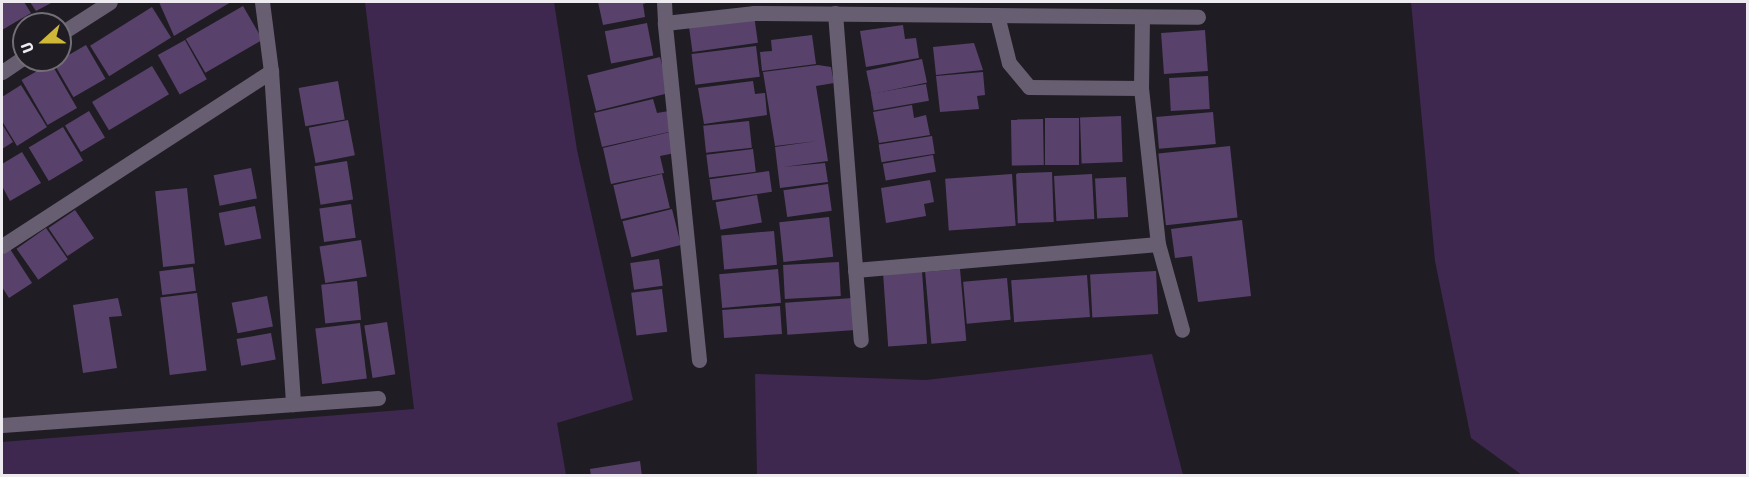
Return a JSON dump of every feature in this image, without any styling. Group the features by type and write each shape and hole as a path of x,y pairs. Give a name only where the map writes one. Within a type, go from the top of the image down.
{"street":[{"path":"72,26 110,2"},
{"path":"262,2 271,71 293,404"},
{"path":"664,2 699,360"},
{"path":"665,22 753,7 835,14 1198,17"},
{"path":"835,14 861,340"},
{"path":"997,15 1009,63 1029,87 1141,88"},
{"path":"1142,17 1141,88 1158,244 1182,330"},
{"path":"2,246 271,71"},
{"path":"855,270 1158,244"},
{"path":"2,425 378,398"}],"shaded area":[{"path":"365,2 554,2 577,150 633,400 557,423 566,475 2,475 2,442 414,409"},
{"path":"1411,2 1747,2 1747,475 1522,475 1471,438 1435,261"},
{"path":"1152,354 1183,475 757,475 755,374 926,380"}],"building":[{"path":"2,2 24,2 30,12 12,12 12,24 2,30"},
{"path":"30,2 53,2 36,11"},
{"path":"159,2 231,2 174,36"},
{"path":"598,2 649,2 643,4 645,17 603,25"},
{"path":"243,6 262,40 205,73 186,39"},
{"path":"152,7 171,38 109,76 90,46"},
{"path":"754,15 758,43 693,52 689,24"},
{"path":"647,23 653,55 611,64 605,31"},
{"path":"903,25 905,39 916,38 919,58 866,67 860,31"},
{"path":"1205,30 1208,71 1164,74 1161,33"},
{"path":"812,35 816,64 762,71 760,52 772,51 771,40"},
{"path":"185,40 207,79 180,94 158,55"},
{"path":"974,43 983,70 936,75 933,47"},
{"path":"86,45 106,79 73,97 59,72 72,72 72,53"},
{"path":"756,46 760,77 695,85 691,54"},
{"path":"660,57 669,93 596,111 587,75"},
{"path":"922,59 927,82 871,94 866,71"},
{"path":"818,65 831,67 834,83 816,86 828,161 783,167 825,163 828,182 780,188 775,147 817,141 775,146 763,72"},
{"path":"152,66 169,94 109,130 92,102"},
{"path":"35,72 56,72 77,108 48,125 22,80"},
{"path":"983,72 985,95 977,96 979,109 940,112 936,76"},
{"path":"1208,76 1210,109 1171,111 1169,78"},
{"path":"338,81 345,119 305,126 299,88"},
{"path":"753,81 755,94 765,93 767,115 704,124 698,88"},
{"path":"926,84 929,101 874,110 871,94"},
{"path":"21,85 47,127 17,146 2,121 2,97"},
{"path":"653,99 657,113 669,111 673,131 602,147 594,113"},
{"path":"912,105 914,118 926,115 930,135 879,143 873,112"},
{"path":"89,111 105,138 81,152 65,125"},
{"path":"1213,112 1216,144 1159,149 1156,117"},
{"path":"1121,116 1123,162 1082,163 1080,117"},
{"path":"1045,118 1079,118 1079,165 1045,165"},
{"path":"1043,119 1044,165 1012,166 1011,120"},
{"path":"348,120 355,155 316,163 309,128"},
{"path":"749,121 752,148 706,153 703,126"},
{"path":"2,124 13,142 2,149"},
{"path":"63,127 83,160 49,181 29,148"},
{"path":"670,132 675,153 660,156 664,173 611,184 603,148"},
{"path":"932,136 935,154 881,162 879,144"},
{"path":"1230,146 1238,218 1166,225 1158,154"},
{"path":"753,149 756,172 709,178 706,155"},
{"path":"22,152 41,183 10,201 2,186 2,164"},
{"path":"933,155 936,172 886,181 883,164"},
{"path":"347,161 353,200 321,205 314,166"},
{"path":"251,168 257,198 220,206 214,175"},
{"path":"769,171 772,192 713,200 710,179"},
{"path":"1052,172 1054,222 1018,223 1016,173"},
{"path":"662,174 670,208 621,219 613,185"},
{"path":"1012,174 1016,226 949,231 945,179"},
{"path":"1092,174 1094,219 1056,221 1054,176"},
{"path":"1126,177 1128,217 1097,219 1095,179"},
{"path":"930,180 934,202 924,204 926,216 886,223 881,188"},
{"path":"828,184 832,211 787,217 783,190"},
{"path":"187,188 195,264 163,267 155,191"},
{"path":"757,195 762,223 721,230 716,202"},
{"path":"351,204 356,238 324,242 319,208"},
{"path":"255,206 261,238 225,245 219,213"},
{"path":"672,209 681,245 631,257 623,221"},
{"path":"75,210 94,238 67,256 48,228"},
{"path":"829,217 833,257 783,262 779,222"},
{"path":"1242,220 1251,296 1198,302 1192,256 1175,258 1171,229"},
{"path":"46,228 68,259 38,280 17,249"},
{"path":"774,231 777,265 724,269 721,236"},
{"path":"361,240 367,277 325,283 320,247"},
{"path":"10,249 32,283 9,298 2,287 2,255"},
{"path":"659,259 663,286 634,290 630,263"},
{"path":"839,262 841,296 785,299 783,265"},
{"path":"193,267 196,291 162,295 159,271"},
{"path":"778,269 781,303 722,308 719,274"},
{"path":"960,269 966,341 931,344 925,272"},
{"path":"922,271 927,344 888,347 883,274"},
{"path":"1156,271 1158,314 1092,317 1090,274"},
{"path":"1087,275 1090,317 1014,322 1011,280"},
{"path":"1007,278 1011,320 967,324 963,282"},
{"path":"357,281 361,320 325,324 321,285"},
{"path":"662,289 667,332 636,335 631,293"},
{"path":"197,293 207,370 170,375 160,298"},
{"path":"267,296 273,326 238,333 232,303"},
{"path":"118,298 122,316 109,317 117,368 83,373 73,305"},
{"path":"853,298 855,330 787,335 785,303"},
{"path":"780,306 782,334 724,338 722,310"},
{"path":"387,322 395,374 373,378 364,326"},
{"path":"360,323 367,379 322,384 315,328"},
{"path":"271,333 276,360 241,366 237,339"},
{"path":"640,461 642,476 591,476 590,469"}]}
